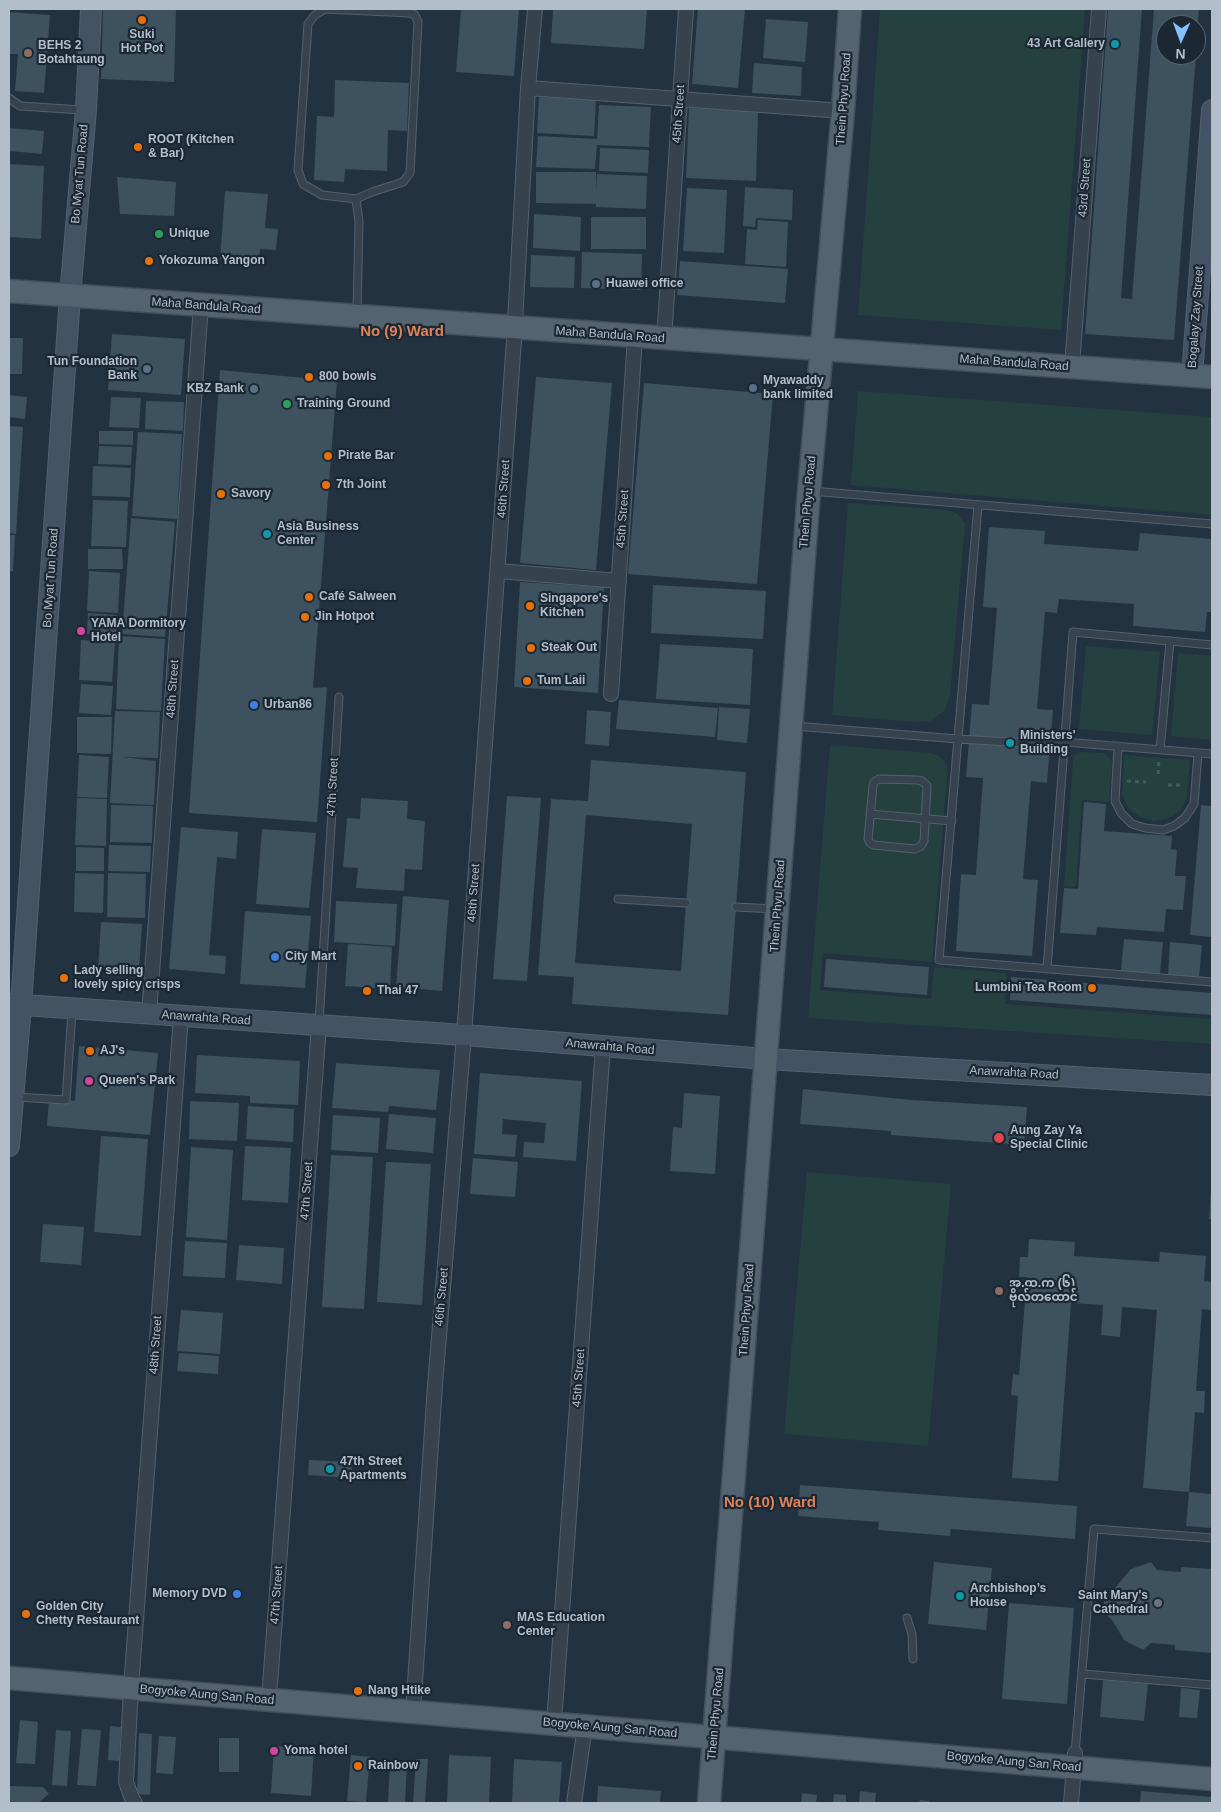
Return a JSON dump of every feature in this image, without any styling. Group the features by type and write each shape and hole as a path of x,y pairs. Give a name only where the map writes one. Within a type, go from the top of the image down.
{"main road":[{"name":"Bo Myat Tun Road","path":"9,1146 13,1096 15,1005 86,110 91,9"},
{"name":"Thein Phyu Road","path":"709,1803 809,491 843,111 850,9"},
{"name":"Bogalay Zay Street","path":"1202,376 1212,110"},
{"name":"Maha Bandula Road","path":"9,291 356,316 515,334 635,344 664,339 1202,376"},
{"name":"Anawrahta Road","path":"15,1005 464,1035 766,1059 1212,1085"},
{"name":"Bogyoke Aung San Road","path":"9,1663 131,1681 586,1726 715,1730"},
{"name":"Bogyoke Aung San Road","path":"9,1678 270,1685 555,1709 715,1730 1075,1760 1212,1764"},
{"name":"Bogyoke Aung San Road","path":"1075,1760 1212,1779"}],"street":[{"name":"46th Street","path":"414,1697 435,1385 464,1035 515,334 528,88 535,9"},
{"name":"45th Street","path":"664,339 686,9"},
{"name":"43rd Street","path":"1072,366 1099,9"},
{"path":"528,88 843,111"},
{"name":"48th Street","path":"149,1014 201,305"},
{"name":"45th Street","path":"611,694 635,344"},
{"path":"498,571 619,581"},
{"name":"48th Street","path":"135,1803 126,1782 131,1681 181,1016"},
{"name":"47th Street","path":"270,1685 319,1025"},
{"name":"45th Street","path":"555,1709 603,1046"},
{"path":"574,1803 586,1726"},
{"path":"1071,1803 1075,1760"}],"lane":[{"path":"325,9 410,12 418,22 410,173 403,182 356,199 322,195 303,184 298,170 308,24 315,15 325,9"},
{"path":"9,98 20,106 86,110"},
{"path":"356,199 359,222 356,316"},
{"path":"809,491 1212,524"},
{"path":"978,505 939,960 1212,982"},
{"path":"1047,968 1072,632 1212,645"},
{"path":"1160,750 1170,641"},
{"name":"47th Street","path":"319,1025 339,697"},
{"path":"791,726 958,739 1044,744 1064,742 1212,754"},
{"path":"1118,746 1115,801 1121,814 1132,824 1163,830 1174,826 1185,818 1194,804 1198,753"},
{"path":"879,779 922,781 927,786 924,818 924,841 915,849 873,845 870,843 868,839 874,782 879,779"},
{"path":"870,814 952,821"},
{"path":"618,899 686,903"},
{"path":"736,907 778,909"},
{"path":"13,1096 66,1100 72,1008"},
{"path":"1075,1760 1094,1529 1212,1538"},
{"path":"907,1618 912,1634 913,1659"},
{"path":"1083,1674 1212,1685"}],"path":[{"path":"1116,781 1146,782"},
{"path":"1168,785 1195,786"}],"green space":[{"path":"880,9 1085,9 1061,330 858,315"},
{"path":"858,391 1212,417 1212,515 851,485"},
{"path":"848,503 948,510 958,514 965,524 950,696 945,710 930,721 915,722 832,715"},
{"path":"1086,646 1160,652 1152,735 1079,729"},
{"path":"1178,653 1212,656 1212,740 1171,736"},
{"path":"830,745 930,753 940,756 947,766 947,777 932,962 823,953 820,990 931,999 934,967 1007,973 1005,1004 1212,1019 1212,1044 808,1018"},
{"path":"1084,752 1104,753 1112,760 1109,802 1082,800 1076,887 1064,886 1073,761 1074,757"},
{"path":"1124,755 1190,760 1187,799 1181,810 1169,818 1153,821 1140,817 1128,808 1122,794"},
{"path":"807,1172 951,1184 928,1446 784,1434"}],"building":[{"path":"103,9 176,9 174,82 101,79"},
{"path":"461,9 519,9 514,76 456,72"},
{"path":"553,9 647,9 644,49 551,43"},
{"path":"698,9 745,9 738,88 692,84"},
{"path":"1108,9 1142,9 1121,298 1132,299 1154,9 1199,9 1198,15 1156,15 1156,65 1195,65 1174,340 1085,334"},
{"name":"BEHS 2 Botahtaung","path":"9,12 50,15 44,93 15,91 18,54 9,54"},
{"path":"766,19 808,22 805,62 763,58"},
{"path":"754,63 802,67 801,96 752,93"},
{"path":"335,80 409,83 407,131 388,130 387,171 345,169 344,182 314,180 317,116 334,117"},
{"path":"539,97 596,100 594,136 537,133"},
{"path":"599,105 651,107 649,147 597,145 595,169 536,167 538,136 597,139"},
{"path":"689,108 758,111 756,181 686,178"},
{"path":"9,128 44,131 42,154 9,151"},
{"path":"600,148 649,150 648,173 599,171"},
{"path":"9,164 44,166 41,239 9,237"},
{"path":"536,172 596,172 596,191 597,174 647,176 646,209 596,207 596,204 536,203"},
{"path":"117,177 176,182 174,216 120,214"},
{"path":"745,187 793,190 792,220 756,218 755,227 743,226"},
{"path":"687,188 727,190 724,253 683,251"},
{"path":"225,191 268,194 265,228 278,229 276,250 260,249 259,262 220,259"},
{"path":"534,214 581,217 580,251 533,248"},
{"path":"591,217 646,217 646,249 591,249"},
{"path":"758,220 788,222 786,267 745,264 747,229 757,230"},
{"path":"582,252 642,254 641,290 581,288"},
{"path":"531,255 575,257 574,288 530,287"},
{"path":"680,261 788,269 785,303 677,295"},
{"path":"112,334 185,339 181,395 108,390"},
{"path":"9,338 23,338 22,374 9,374"},
{"name":"Asia Business Center","path":"220,370 337,381 313,688 327,687 317,822 189,813"},
{"path":"536,377 612,383 596,570 520,563"},
{"path":"644,383 773,394 757,584 628,574"},
{"path":"9,395 27,397 25,419 9,417"},
{"path":"111,397 141,398 139,428 109,427"},
{"path":"146,401 184,402 183,431 145,429"},
{"path":"9,426 23,427 16,534 9,533"},
{"path":"99,431 133,431 133,445 99,444"},
{"path":"138,432 182,434 177,519 132,516"},
{"path":"99,446 132,447 131,465 98,464"},
{"path":"93,466 131,468 130,497 92,496"},
{"path":"93,500 128,501 126,547 91,546"},
{"path":"131,518 175,522 165,637 122,634"},
{"name":"Ministers' Building","path":"989,527 1045,531 1044,544 1138,551 1140,533 1212,539 1212,612 1207,612 1205,632 1133,626 1134,604 1059,599 1057,613 1045,612 1037,709 1053,710 1047,783 1031,781 1023,879 1038,880 1032,956 956,951 961,874 976,875 983,778 966,777 972,704 989,705 997,608 983,607"},
{"path":"9,535 15,535 13,571 9,571"},
{"path":"88,549 122,549 123,569 88,569"},
{"path":"89,571 120,573 118,613 87,611"},
{"path":"520,582 604,587 598,693 514,687"},
{"path":"653,585 766,591 763,639 651,633"},
{"path":"88,613 117,615 116,636 87,634"},
{"path":"119,636 165,639 161,711 116,709"},
{"path":"81,640 115,642 112,682 79,680"},
{"path":"660,644 753,649 750,705 656,699"},
{"path":"81,684 113,686 111,715 79,713"},
{"path":"619,700 718,708 715,737 616,729"},
{"path":"719,707 750,709 747,743 717,740"},
{"path":"587,710 611,712 609,746 585,744"},
{"path":"115,711 160,712 158,758 122,757 156,761 154,805 110,803"},
{"path":"77,717 112,717 111,754 77,753"},
{"path":"79,755 109,757 107,798 77,797"},
{"path":"591,760 746,772 728,1015 572,1004 574,977 538,975 551,799 588,801","holes":["586,815 692,824 681,971 575,963"]},
{"path":"507,796 541,798 527,981 493,979"},
{"path":"77,798 107,799 106,846 75,845"},
{"path":"361,798 408,801 407,819 425,821 422,870 405,869 404,891 356,888 358,868 343,867 347,818 360,819"},
{"path":"1084,802 1106,804 1104,831 1172,836 1171,849 1177,850 1175,876 1186,876 1183,910 1166,909 1164,932 1097,927 1096,935 1060,933 1064,888 1078,889"},
{"path":"111,805 153,806 152,843 110,842"},
{"path":"1201,805 1212,806 1212,937 1190,935"},
{"path":"181,827 238,832 236,859 217,857 209,955 226,956 225,974 169,969"},
{"path":"262,829 316,833 309,908 256,904"},
{"path":"109,845 151,846 150,872 108,871"},
{"path":"76,847 104,848 104,871 76,871"},
{"path":"75,873 104,874 103,913 74,912"},
{"path":"108,873 146,874 145,918 107,917"},
{"path":"403,896 449,900 442,991 396,987"},
{"path":"336,901 397,904 395,946 334,942"},
{"path":"245,911 311,916 305,988 240,984"},
{"path":"101,922 142,924 139,970 98,968"},
{"path":"1124,939 1163,942 1160,974 1121,971"},
{"path":"1170,942 1202,945 1199,977 1168,975"},
{"path":"348,944 392,947 390,989 345,986"},
{"path":"826,959 929,967 927,995 824,987"},
{"path":"1011,977 1212,993 1212,1015 1010,1000"},
{"path":"79,1046 158,1053 150,1135 47,1126 49,1099 75,1101"},
{"path":"197,1055 300,1061 298,1105 250,1103 250,1096 195,1093"},
{"path":"336,1063 440,1070 436,1110 389,1106 388,1112 332,1108"},
{"path":"480,1073 582,1081 576,1161 523,1157 524,1142 544,1143 546,1123 503,1119 502,1134 517,1135 515,1157 474,1154"},
{"path":"803,1089 912,1100 1027,1107 1024,1145 891,1135 891,1131 800,1124"},
{"path":"684,1093 720,1096 715,1174 670,1171 673,1127 682,1128"},
{"path":"190,1101 239,1103 237,1141 189,1139"},
{"path":"248,1106 294,1109 293,1142 246,1139"},
{"path":"389,1114 436,1118 433,1153 386,1149"},
{"path":"333,1115 380,1118 378,1153 331,1150"},
{"path":"101,1136 148,1139 141,1236 94,1232"},
{"path":"245,1146 291,1148 288,1203 242,1200"},
{"path":"191,1147 233,1150 227,1240 186,1237"},
{"path":"331,1155 373,1157 364,1309 322,1307"},
{"path":"473,1158 518,1162 515,1197 470,1194"},
{"path":"386,1162 431,1164 422,1305 377,1302"},
{"path":"1211,1189 1212,1219 1209,1219"},
{"path":"43,1224 84,1227 81,1265 40,1262"},
{"path":"1029,1239 1075,1242 1074,1256 1159,1262 1160,1252 1206,1256 1204,1281 1212,1282 1212,1310 1202,1309 1196,1391 1205,1391 1204,1413 1195,1412 1189,1492 1143,1488 1157,1310 1122,1307 1120,1337 1101,1335 1103,1305 1071,1303 1058,1481 1012,1478 1018,1396 1011,1395 1013,1374 1019,1375 1027,1277 1019,1277 1020,1257 1028,1257"},
{"path":"185,1241 227,1243 225,1278 183,1276"},
{"path":"239,1245 284,1248 282,1284 236,1280"},
{"path":"181,1310 223,1313 220,1354 177,1351"},
{"path":"179,1353 219,1356 218,1374 177,1371"},
{"name":"47th Street Apartments","path":"309,1460 352,1462 351,1478 308,1475"},
{"path":"800,1485 1077,1506 1075,1539 951,1529 950,1536 878,1530 879,1522 798,1516"},
{"path":"1189,1492 1212,1494 1212,1528 1186,1526"},
{"name":"Archbishop’s House","path":"934,1562 992,1568 986,1630 928,1624"},
{"name":"Saint Mary's Cathedral","path":"1151,1562 1157,1570 1181,1572 1181,1567 1212,1569 1212,1653 1175,1650 1175,1645 1151,1643 1143,1650 1124,1640 1112,1620 1103,1611 1105,1596 1114,1589 1131,1569"},
{"path":"1009,1603 1074,1608 1067,1704 1002,1699"},
{"path":"1103,1680 1148,1684 1144,1721 1100,1717"},
{"path":"1181,1688 1200,1690 1197,1718 1179,1717"},
{"path":"20,1720 38,1722 35,1764 16,1763"},
{"path":"110,1726 121,1727 119,1761 108,1760"},
{"path":"82,1729 101,1730 96,1786 77,1785"},
{"path":"56,1730 71,1731 67,1786 52,1785"},
{"path":"139,1733 152,1734 150,1795 137,1794"},
{"path":"159,1736 176,1737 173,1774 156,1773"},
{"path":"219,1738 239,1738 239,1772 219,1772"},
{"path":"274,1746 314,1749 311,1796 271,1793"},
{"path":"351,1755 370,1757 366,1802 347,1801"},
{"path":"449,1755 491,1757 489,1803 447,1802"},
{"path":"416,1759 428,1759 425,1803 413,1803"},
{"path":"514,1759 562,1762 559,1803 512,1803"},
{"path":"390,1763 407,1764 405,1803 388,1802"},
{"path":"9,1786 43,1787 49,1794 38,1803 10,1803"},
{"path":"598,1786 661,1791 660,1803 597,1803"},
{"path":"860,1791 876,1793 875,1803 859,1803"},
{"path":"1141,1791 1212,1797 1212,1803 1140,1803"},
{"path":"802,1793 817,1795 816,1803 801,1803"},
{"path":"834,1794 846,1795 846,1803 833,1803"},
{"path":"920,1800 929,1801 929,1803 919,1803"}],"place":[{"name":"Suki Hot Pot","path":"142,20"},
{"name":"43 Art Gallery","path":"1115,44"},
{"name":"BEHS 2 Botahtaung","path":"28,53"},
{"name":"ROOT (Kitchen & Bar)","path":"138,147"},
{"name":"Unique","path":"159,234"},
{"name":"Yokozuma Yangon","path":"149,261"},
{"name":"Huawei office","path":"596,284"},
{"name":"Tun Foundation Bank","path":"147,369"},
{"name":"800 bowls","path":"309,377"},
{"name":"Myawaddy bank limited","path":"753,388"},
{"name":"KBZ Bank","path":"254,389"},
{"name":"Training Ground","path":"287,404"},
{"name":"Pirate Bar","path":"328,456"},
{"name":"7th Joint","path":"326,485"},
{"name":"Savory","path":"221,494"},
{"name":"Asia Business Center","path":"267,534"},
{"name":"Café Salween","path":"309,597"},
{"name":"Singapore's Kitchen","path":"530,606"},
{"name":"Jin Hotpot","path":"305,617"},
{"name":"YAMA Dormitory Hotel","path":"81,631"},
{"name":"Steak Out","path":"531,648"},
{"name":"Tum Laii","path":"527,681"},
{"name":"Urban86","path":"254,705"},
{"name":"Ministers' Building","path":"1010,743"},
{"name":"City Mart","path":"275,957"},
{"name":"Lady selling lovely spicy crisps","path":"64,978"},
{"name":"Lumbini Tea Room","path":"1092,988"},
{"name":"Thai 47","path":"367,991"},
{"name":"AJ's","path":"90,1051"},
{"name":"Queen's Park","path":"89,1081"},
{"name":"Aung Zay Ya Special Clinic","path":"999,1138"},
{"name":"အ.ထ.က (၆) ဗိုလ်တထောင်","path":"999,1291"},
{"name":"47th Street Apartments","path":"330,1469"},
{"name":"Memory DVD","path":"237,1594"},
{"name":"Archbishop’s House","path":"960,1596"},
{"name":"Saint Mary's Cathedral","path":"1158,1603"},
{"name":"Golden City Chetty Restaurant","path":"26,1614"},
{"name":"MAS Education Center","path":"507,1625"},
{"name":"Nang Htike","path":"358,1691"},
{"name":"Yoma hotel","path":"274,1751"},
{"name":"Rainbow","path":"358,1766"}],"district":[{"name":"No (9) Ward","path":"402,332"},
{"name":"No (10) Ward","path":"770,1503"}]}
